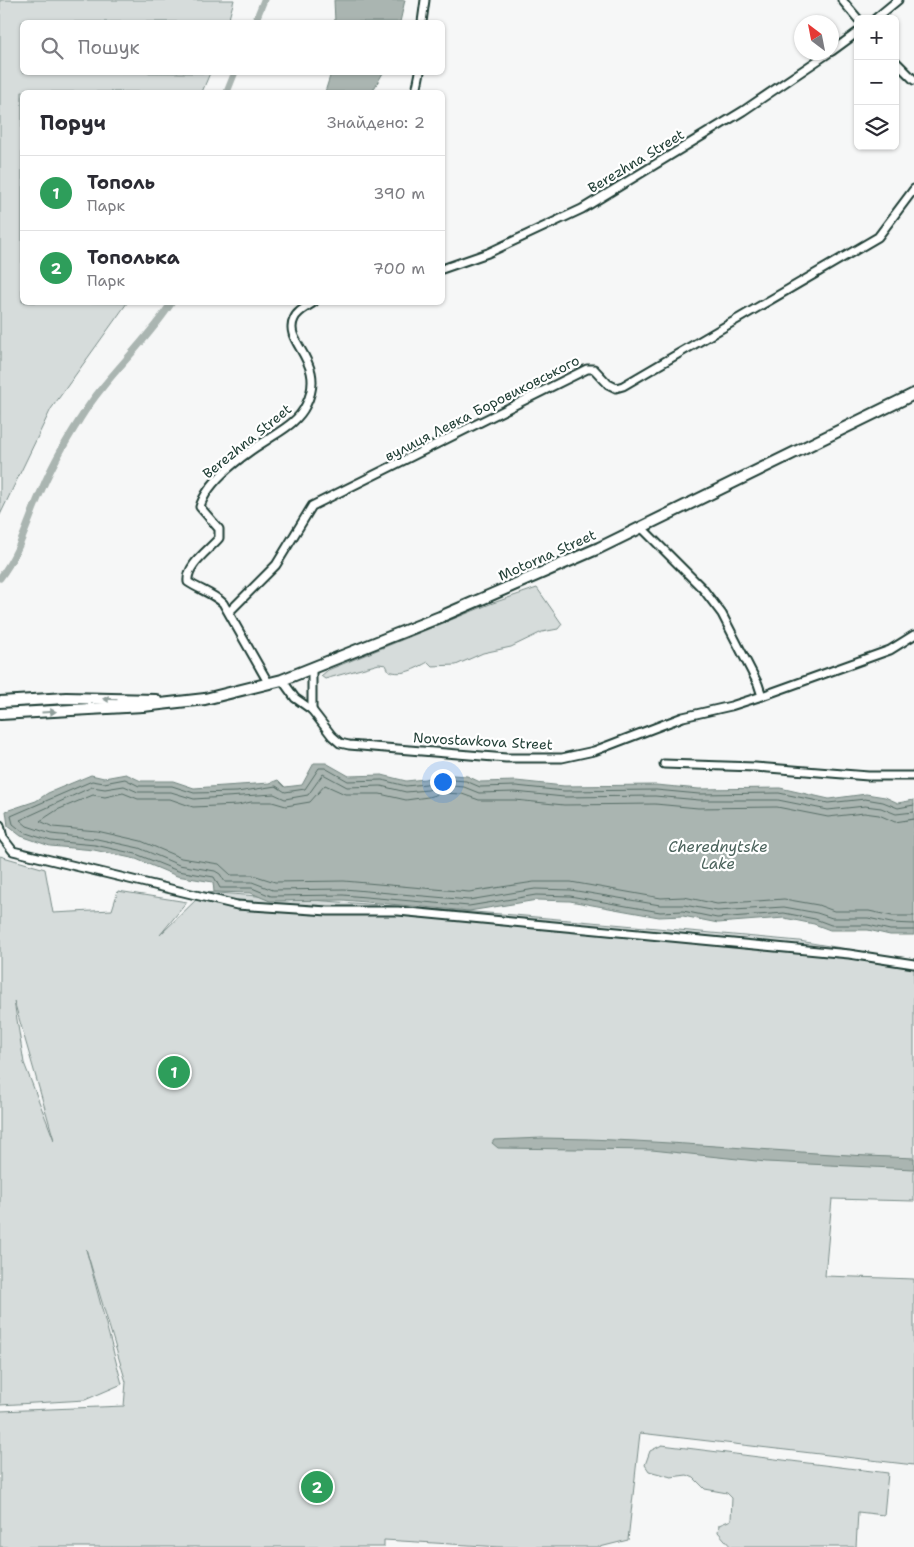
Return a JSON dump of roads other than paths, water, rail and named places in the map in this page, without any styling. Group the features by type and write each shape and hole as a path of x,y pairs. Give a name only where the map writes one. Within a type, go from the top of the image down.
{"street":[{"path":"422,20 425,0"},
{"path":"842,0 855,15"},
{"path":"880,15 898,0"},
{"name":"Berezhna Street","path":"839,46 854,35"},
{"name":"Berezhna Street","path":"445,268 488,253 582,209 743,111 819,60"},
{"path":"899,65 914,80"},
{"path":"416,90 419,75"},
{"name":"вулиця Левка Боровиковського","path":"230,612 276,565 312,506 587,369 594,369 608,384 616,388 623,386 878,237 914,190"},
{"name":"Berezhna Street","path":"269,684 239,635 230,612 214,594 196,588 188,582 191,568 220,535 219,529 201,509 200,504 208,488 221,475 265,441 284,430 301,414 309,398 313,375 293,336 292,326 298,313 310,305"},
{"name":"Motorna Street","path":"177,701 222,696 282,680 440,617 642,528 914,394"},
{"path":"642,528 703,589 722,614 758,684 762,696"},
{"name":"Novostavkova Street","path":"282,680 295,698 312,710 332,736 340,743 544,759 562,758 594,751 683,717 731,706 762,696 890,650 914,635"},
{"path":"312,668 312,710"},
{"path":"0,702 66,698 177,701"},
{"path":"0,714 142,706 177,701"},
{"path":"664,764 755,767 868,776 914,776"},
{"path":"0,825 3,838 13,850 237,905 328,911 398,911 849,954 914,964"}],"water":[{"path":"334,0 405,0 400,20 335,20"},
{"path":"330,75 382,75 373,90 326,90"},
{"name":"Cherednytske Lake","path":"314,763 326,763 349,776 382,775 406,781 425,779 438,774 467,776 480,782 516,781 564,786 656,785 699,789 780,788 829,799 866,794 885,797 898,803 914,800 914,935 890,935 868,930 830,930 814,924 784,918 718,923 683,916 659,917 570,901 537,900 469,911 343,900 270,901 251,893 214,892 213,882 177,876 136,859 94,850 50,846 21,836 8,826 6,811 36,801 48,793 91,775 104,778 126,774 141,781 173,781 194,788 270,783 278,780 285,787 302,785"},
{"path":"542,1138 635,1141 914,1158 914,1169 766,1162 652,1150 498,1148 492,1143 494,1140"}],"waterway":[{"path":"256,20 264,0"},
{"path":"228,90 234,75"},
{"path":"0,578 24,535 37,500 59,453 75,427 90,403 150,332 170,305"}],"place":[{"name":"Тополь","path":"174,1072"},
{"name":"Тополька","path":"317,1487"}]}
